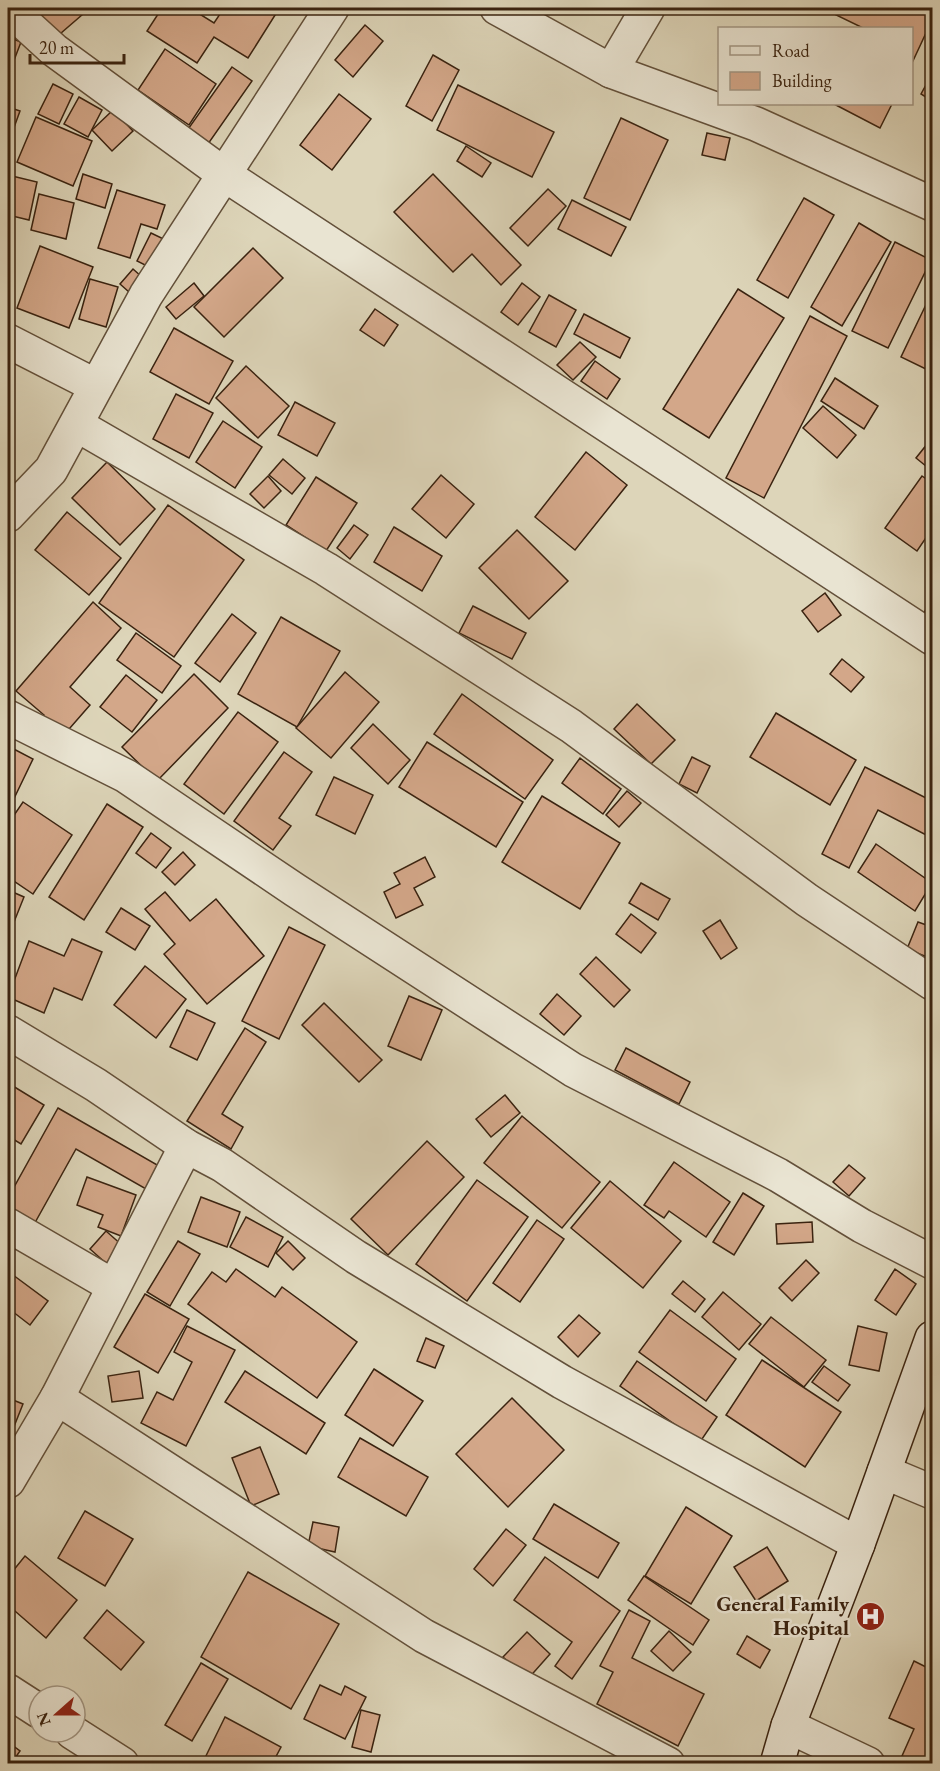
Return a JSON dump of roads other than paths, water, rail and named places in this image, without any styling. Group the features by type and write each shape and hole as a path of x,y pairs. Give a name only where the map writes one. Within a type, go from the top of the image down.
{"street":[{"path":"8,8 54,50 225,175 933,638"},
{"path":"8,515 51,470 146,295 332,8"},
{"path":"497,8 611,71 756,124 933,204"},
{"path":"611,71 648,8"},
{"path":"8,341 96,386"},
{"path":"77,425 326,569 571,726 807,900 933,983"},
{"path":"8,717 126,776 295,890 573,1070 778,1175 862,1226 933,1262"},
{"path":"8,1032 96,1085 186,1146 222,1165 356,1257 562,1382 858,1544"},
{"path":"8,1481 57,1398 186,1146"},
{"path":"8,1225 113,1286"},
{"path":"777,1764 788,1726 858,1544 933,1338"},
{"path":"57,1398 424,1636 668,1764"},
{"path":"884,1472 933,1492"},
{"path":"8,1691 27,1703"},
{"path":"788,1726 868,1764"},
{"path":"87,1742 122,1764"}],"place":[{"name":"General Family Hospital","path":"870,1616"}]}
